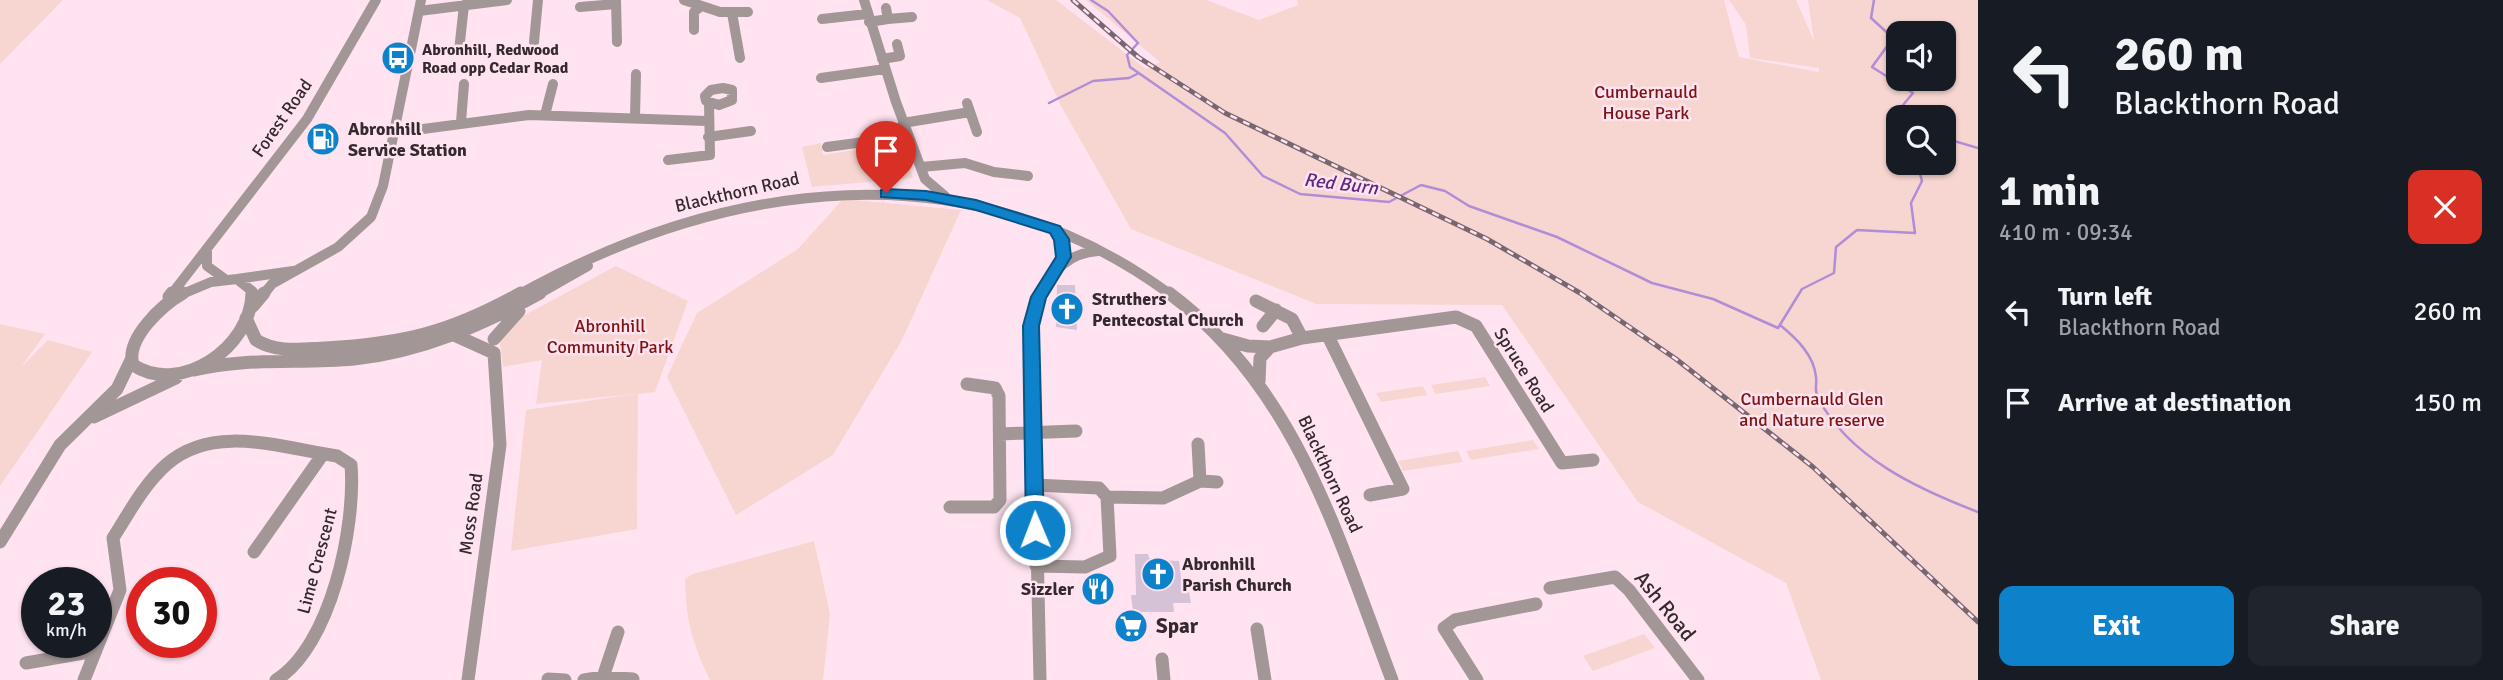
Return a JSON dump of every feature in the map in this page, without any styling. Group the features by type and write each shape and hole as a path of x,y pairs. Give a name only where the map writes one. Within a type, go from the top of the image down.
{"street":[{"name":"Forest Road","path":"159,312 307,119 376,0"},
{"path":"76,429 109,409 193,370 222,351 265,289 338,247 371,217 383,186 420,6 507,0"},
{"path":"534,42 538,0"},
{"path":"684,0 732,13 748,12"},
{"path":"694,30 694,12 714,0"},
{"path":"860,1 923,172 935,190 958,201"},
{"path":"580,7 616,2 617,42"},
{"path":"459,51 464,5"},
{"path":"886,8 888,19"},
{"path":"732,13 740,58"},
{"path":"822,19 912,17"},
{"path":"821,78 883,64 900,56 897,44"},
{"path":"635,117 636,74"},
{"path":"461,122 464,84"},
{"path":"545,115 553,84"},
{"path":"668,160 710,155 707,121 709,103"},
{"path":"903,123 969,108 977,132"},
{"path":"393,133 461,122 545,115 707,121"},
{"path":"708,137 751,131"},
{"path":"828,148 908,136"},
{"path":"923,172 965,163 994,172 1028,176"},
{"path":"904,194 917,187 923,172"},
{"name":"Blackthorn Road","path":"231,279 252,291 249,314 256,340 267,347 284,349 363,346 438,332 517,296 579,262 705,216 764,202 810,195 904,194 958,201 1055,230 1124,262 1170,292 1222,339 1259,382 1299,445 1320,490 1392,680"},
{"path":"1055,230 1064,247 1061,264"},
{"name":"Blackthorn Road","path":"193,370 226,363 353,359 418,348 456,335 505,313 637,239"},
{"path":"207,249 207,266 231,279"},
{"path":"1040,680 1032,318 1043,288 1061,264 1080,252 1102,251"},
{"path":"0,542 46,466 76,429 123,382 131,360 132,347 159,312 191,287 293,271"},
{"path":"418,348 471,343 494,346 508,320 559,284"},
{"name":"Moss Road","path":"468,680 500,445 494,346 496,328 517,296"},
{"path":"1256,301 1292,319 1302,338"},
{"path":"1264,326 1276,310"},
{"name":"Spruce Road","path":"1222,339 1248,346 1270,347 1302,338 1456,317 1476,326 1562,463 1593,460"},
{"path":"438,332 456,335 471,343"},
{"path":"1328,336 1403,489 1370,495"},
{"path":"1259,382 1260,358 1270,347"},
{"path":"131,360 137,370 156,376 193,370"},
{"path":"950,507 994,507 1000,500 999,396 995,388 967,384"},
{"path":"1000,434 1076,431"},
{"name":"Lime Crescent","path":"112,610 120,590 113,538 167,464 191,447 217,439 337,456 351,465 352,501 321,623 310,647 288,673 276,680"},
{"path":"1198,444 1200,481"},
{"path":"254,552 323,454"},
{"path":"1107,497 1163,498 1200,481 1217,482"},
{"path":"1034,485 1099,488 1107,497 1110,556 1085,567 1036,566"},
{"name":"Ash Road","path":"1550,588 1615,577 1629,590 1698,680"},
{"path":"1477,680 1444,628 1455,620 1536,604"},
{"path":"1257,629 1265,680"},
{"path":"603,677 618,632"},
{"path":"26,663 55,658"},
{"name":"Lime Crescent","path":"84,680 92,658"},
{"path":"1162,659 1164,680"},
{"path":"584,680 603,677 633,679"}],"green space":[{"path":"0,0 63,0 0,64"},
{"name":"Cumbernauld Glen and Nature reserve","path":"987,0 1056,0 1146,69 1160,62 1086,0 1206,0 1259,20 1298,5 1297,0 1724,0 1739,57 1819,72 1819,68 1750,58 1746,25 1729,0 1796,0 1814,41 1808,0 1978,0 1978,680 1821,680 1786,583 1638,502 1502,305 1316,304 1131,229 1061,106 1020,18"},
{"path":"902,142 913,178 812,187 802,147 821,143 823,155"},
{"path":"843,199 961,210 902,340 833,455 736,515 667,377 697,313 798,249"},
{"name":"Abronhill Community Park","path":"616,266 688,301 655,392 638,394 637,529 511,551 526,410 634,394 536,404 542,360 503,367 500,343 508,324"},
{"path":"0,324 45,334 21,367 48,340 92,352 32,440 21,444 31,441 0,486"},
{"path":"1485,377 1490,386 1435,394 1431,385"},
{"path":"1423,386 1427,395 1381,402 1376,393"},
{"path":"1533,440 1539,449 1471,460 1466,451"},
{"path":"1458,451 1463,462 1403,471 1398,461"},
{"path":"814,541 830,614 823,680 710,680 691,631 685,579 693,574"},
{"path":"1644,634 1655,648 1593,671 1583,656"}],"building":[{"name":"Struthers Pentecostal Church","path":"1057,285 1075,285 1077,330 1056,327"},
{"name":"Abronhill Parish Church","path":"1135,554 1148,554 1149,558 1155,560 1179,561 1183,592 1189,592 1191,603 1173,603 1174,612 1133,612 1131,595 1136,595"}],"waterway":[{"name":"Red Burn","path":"1091,0 1108,11 1138,43 1127,55 1130,67 1139,73"},
{"path":"1874,0 1871,18 1893,38 1872,67 1913,93 1903,105"},
{"path":"1049,103 1093,81 1129,78 1139,73"},
{"name":"Red Burn","path":"1139,73 1225,133 1263,176 1300,194 1389,202 1421,185 1445,191 1469,206 1557,237 1652,283 1713,299 1778,328 1802,289 1834,273 1836,247 1857,230 1915,233 1911,203 1922,181 1920,175"},
{"path":"1956,142 1978,148"},
{"name":"Red Burn","path":"1780,325 1808,354 1815,369 1818,398 1848,438 1909,482 1978,512"}],"railway":[{"path":"1073,0 1138,57 1225,113 1487,239 1580,293 1676,359 1813,467 1978,622"}],"place":[{"name":"Abronhill, Redwood Road opp Cedar Road","path":"398,58"},
{"name":"Abronhill Service Station","path":"323,139"},
{"name":"Struthers Pentecostal Church","path":"1067,309"},
{"name":"Abronhill Parish Church","path":"1158,574"},
{"name":"Sizzler","path":"1098,589"},
{"name":"Spar","path":"1131,626"}],"route":[{"path":"886,193 926,195 976,205 1055,230 1061,239 1064,257 1038,297 1030,336 1035,530"}],"park label":[{"name":"Cumbernauld House Park","path":"1646,102"}]}
